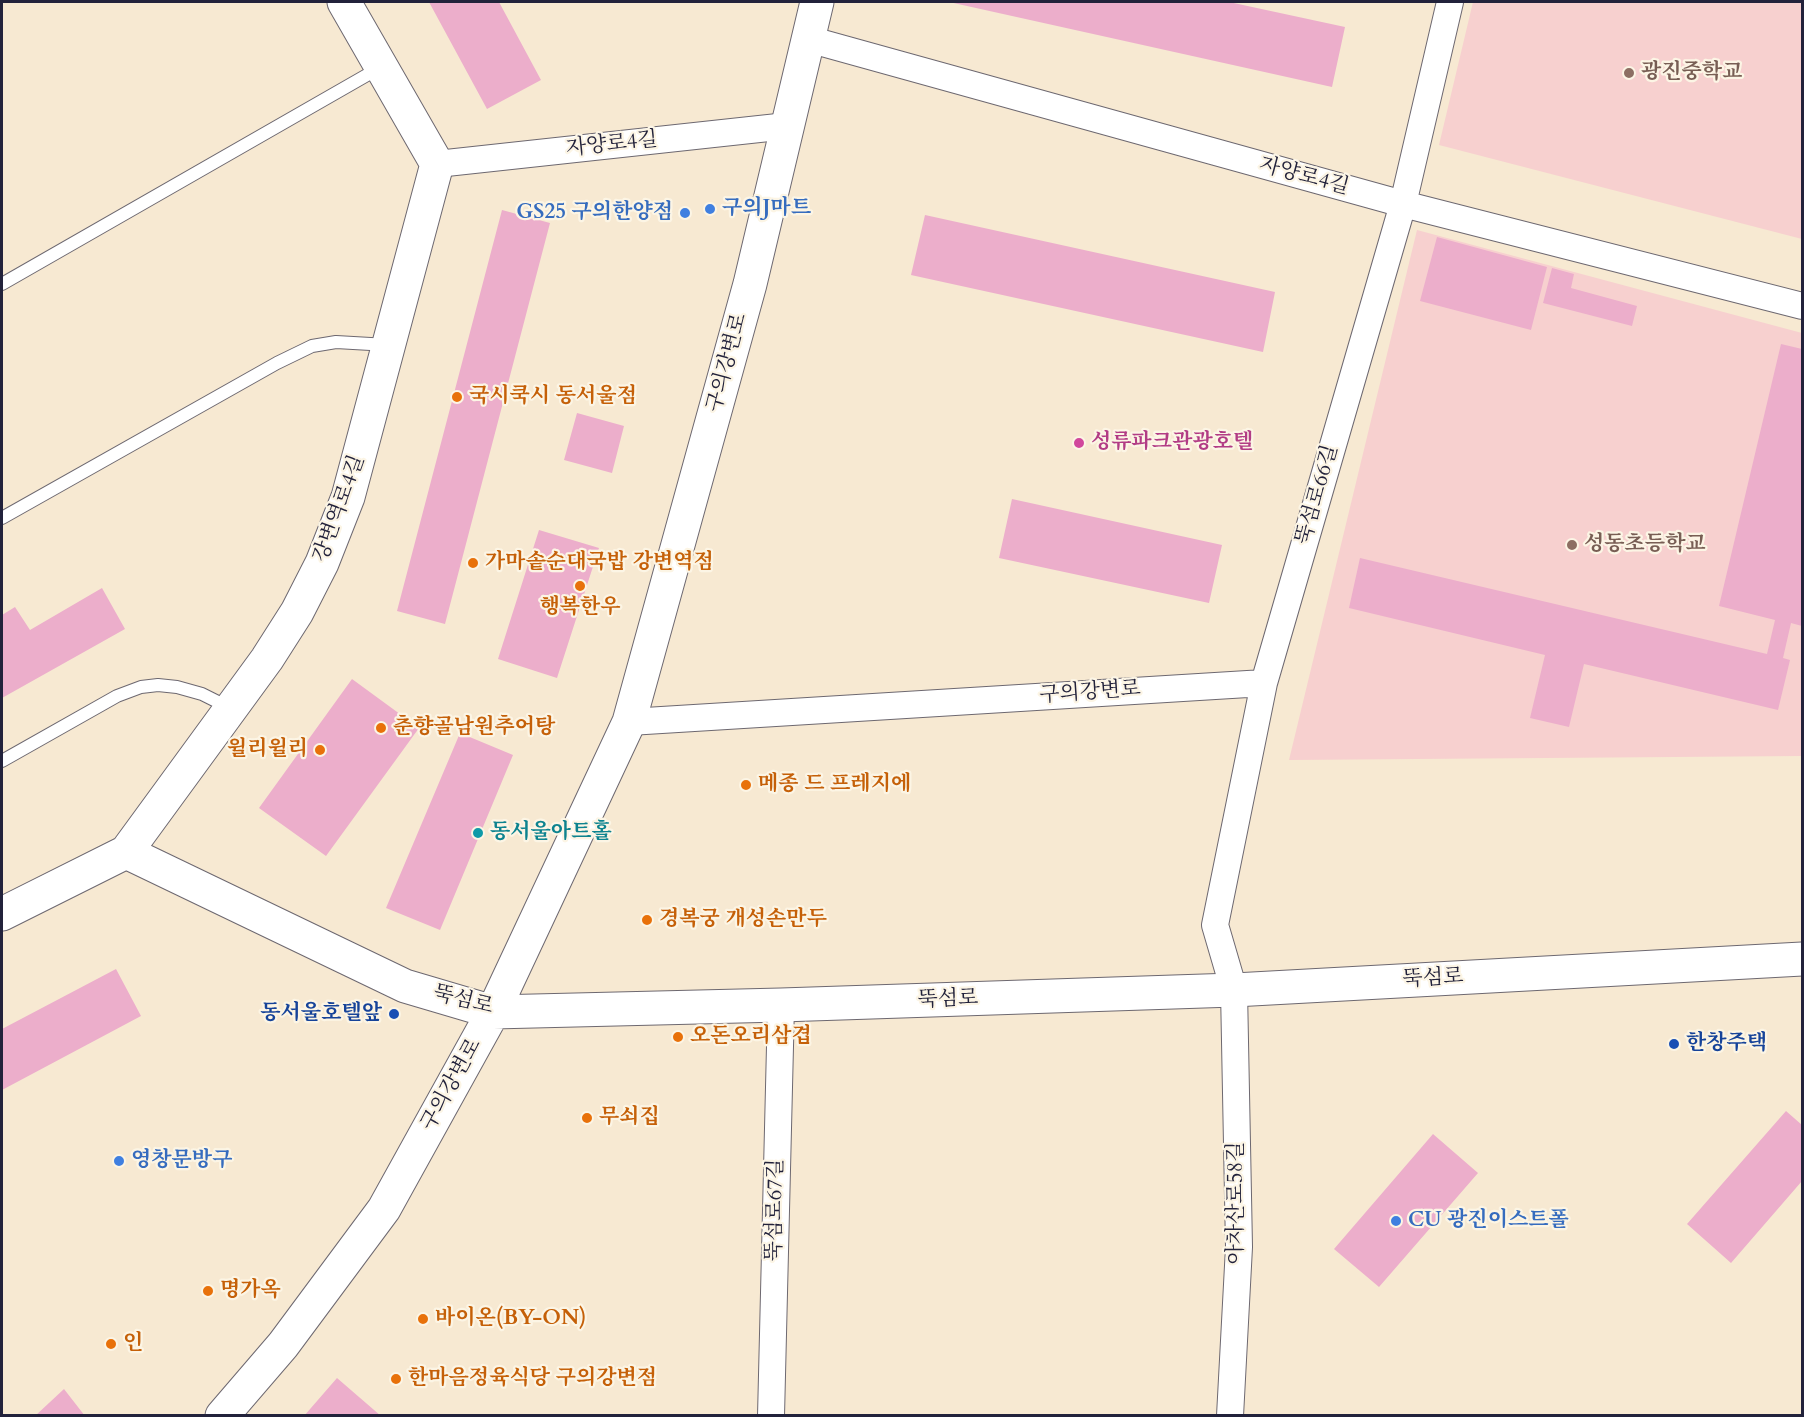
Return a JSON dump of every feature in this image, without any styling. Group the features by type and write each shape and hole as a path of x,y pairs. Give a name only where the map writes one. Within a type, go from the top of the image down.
{"street":[{"path":"344,2 437,164"},
{"name":"구의강변로","path":"222,1416 283,1345 384,1209 493,1012 629,722 750,284 817,2"},
{"name":"뚝섬로66길","path":"1234,990 1215,925 1264,682 1403,204 1450,2"},
{"name":"자양로4길","path":"808,39 1403,204 1803,306"},
{"name":"자양로4길","path":"437,164 787,126"},
{"name":"강변역로4길","path":"2,914 126,852 267,659 297,612 322,563 348,497 437,164"},
{"name":"구의강변로","path":"629,722 1264,682"},
{"name":"뚝섬로","path":"126,852 405,986 493,1012 1234,990 1803,959"},
{"name":"아차산로58길","path":"1230,1416 1239,1247 1234,990"},
{"name":"뚝섬로67길","path":"771,1416 781,1005"}],"lane":[{"path":"2,284 382,66"},
{"path":"2,518 304,349 336,342 390,346"},
{"path":"2,761 117,696 141,687 158,685 177,687 202,694 231,708"}],"shaded area":[{"name":"광진중학교","path":"1473,2 1802,2 1802,239 1439,145"},
{"name":"성동초등학교","path":"1417,230 1802,333 1802,756 1289,760"}],"building":[{"path":"429,2 499,2 541,80 487,109"},
{"path":"949,2 1229,2 1345,27 1332,87"},
{"path":"502,210 550,223 445,624 397,611"},
{"path":"925,215 1275,292 1263,352 911,275"},
{"path":"1437,237 1547,267 1531,330 1420,301"},
{"path":"1552,268 1574,274 1571,288 1637,306 1632,326 1543,303"},
{"path":"1781,344 1802,349 1802,626 1791,623 1783,658 1790,660 1778,710 1584,664 1569,727 1530,718 1545,655 1349,608 1360,558 1767,654 1775,620 1719,606"},
{"path":"577,413 624,426 612,473 564,460"},
{"path":"1012,499 1222,545 1209,603 999,558"},
{"path":"539,530 599,548 557,678 498,659"},
{"path":"102,588 125,629 2,698 2,615 15,607 30,630"},
{"path":"352,679 419,728 326,856 259,808"},
{"path":"460,733 513,755 440,930 386,908"},
{"path":"116,969 141,1016 2,1090 2,1029"},
{"path":"1786,1111 1802,1125 1802,1181 1731,1263 1687,1224"},
{"path":"1433,1134 1478,1173 1379,1287 1334,1249"},
{"path":"337,1378 381,1416 304,1416"},
{"path":"64,1389 85,1416 35,1416"}],"place":[{"name":"광진중학교","path":"1629,73"},
{"name":"구의J마트","path":"710,209"},
{"name":"GS25 구의한양점","path":"685,213"},
{"name":"국시쿡시 동서울점","path":"457,397"},
{"name":"성류파크관광호텔","path":"1079,443"},
{"name":"성동초등학교","path":"1572,545"},
{"name":"가마솥순대국밥 강변역점","path":"473,563"},
{"name":"행복한우","path":"580,586"},
{"name":"춘향골남원추어탕","path":"381,728"},
{"name":"윌리윌리","path":"320,750"},
{"name":"메종 드 프레지에","path":"746,785"},
{"name":"동서울아트홀","path":"478,833"},
{"name":"경복궁 개성손만두","path":"647,920"},
{"name":"동서울호텔앞","path":"394,1014"},
{"name":"오돈오리삼겹","path":"678,1037"},
{"name":"한창주택","path":"1674,1044"},
{"name":"무쇠집","path":"587,1118"},
{"name":"영창문방구","path":"119,1161"},
{"name":"CU 광진이스트폴","path":"1396,1221"},
{"name":"명가옥","path":"208,1291"},
{"name":"바이온(BY-ON)","path":"423,1319"},
{"name":"인","path":"111,1344"},
{"name":"한마음정육식당 구의강변점","path":"396,1379"}]}
